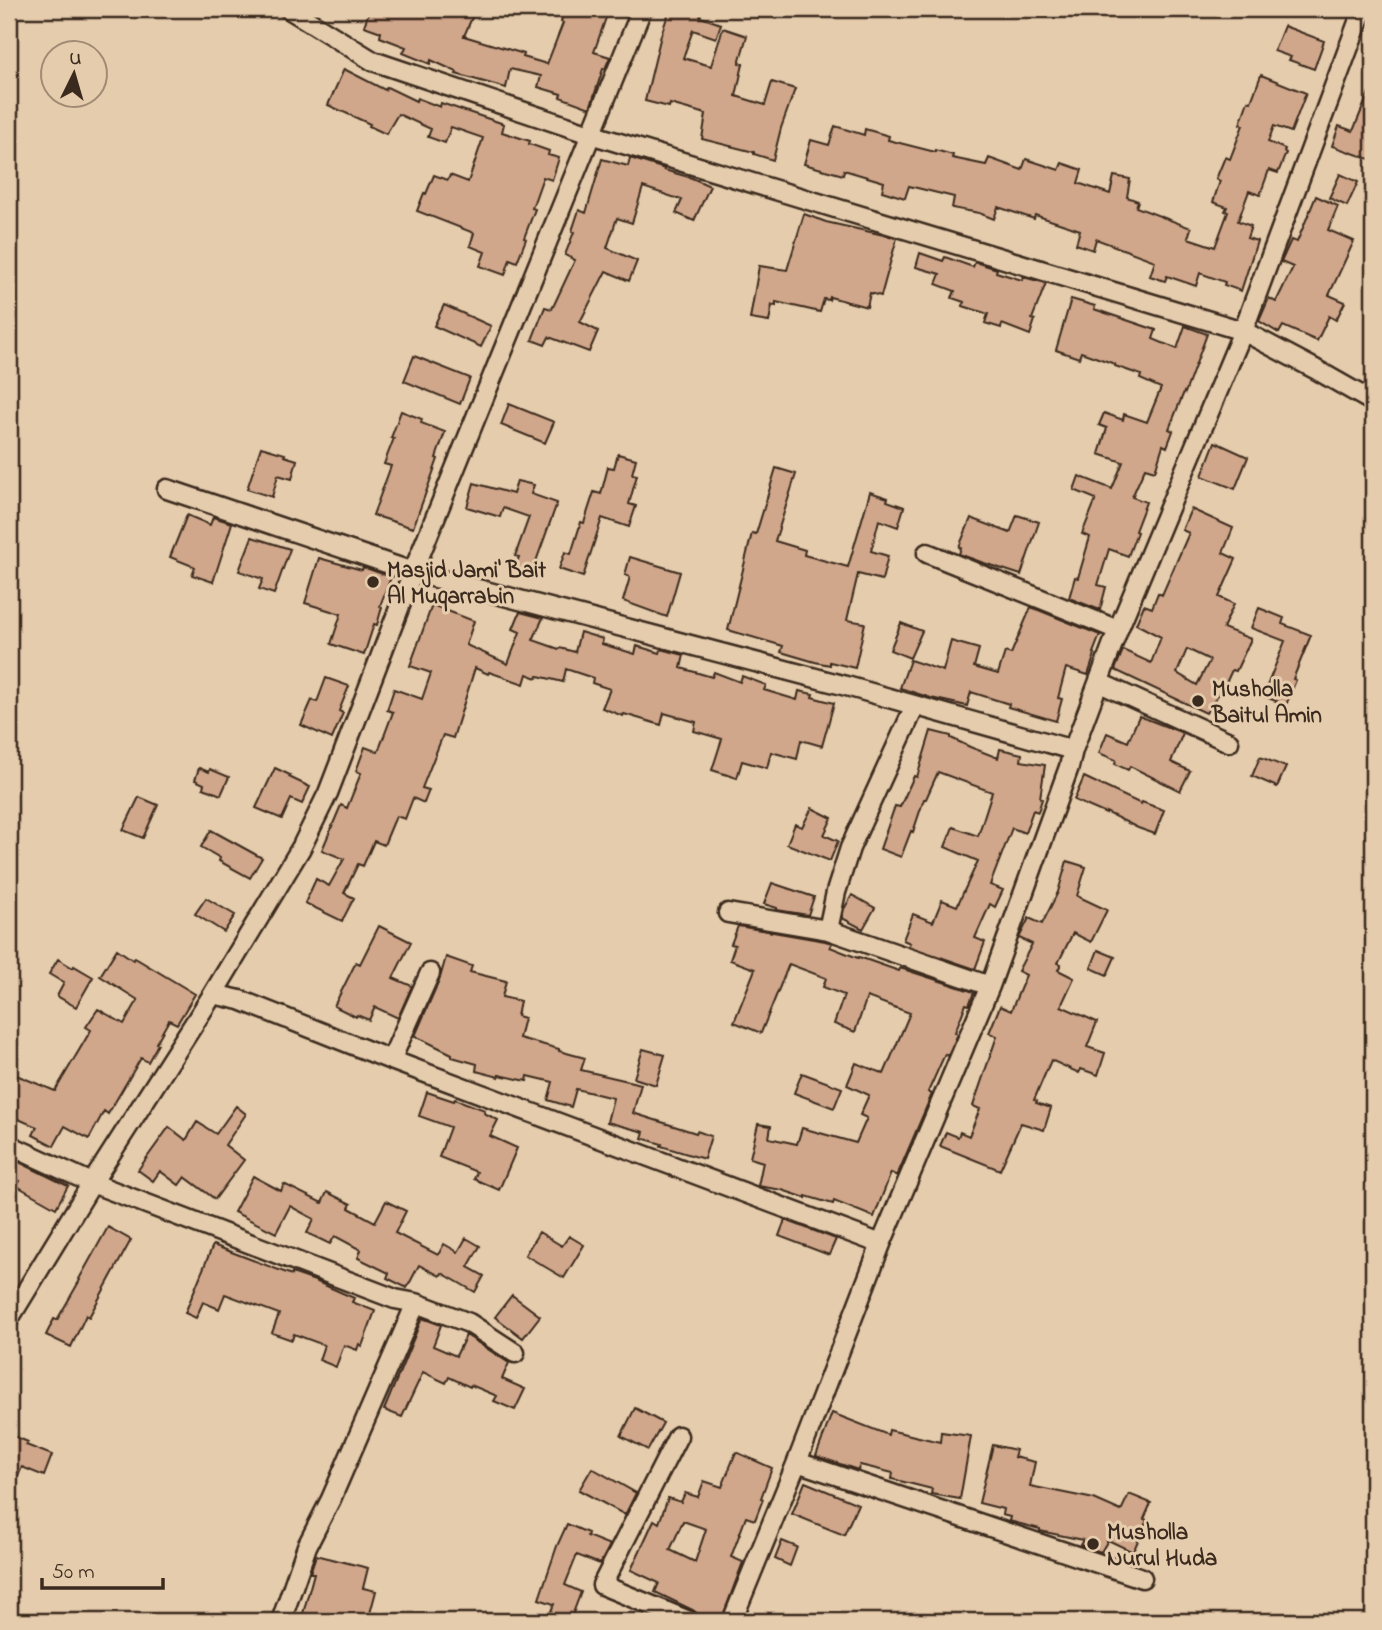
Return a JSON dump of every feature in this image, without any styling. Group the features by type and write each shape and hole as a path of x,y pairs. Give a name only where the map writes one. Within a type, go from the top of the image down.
{"street":[{"path":"289,9 373,61 590,134 1243,331 1373,402"},
{"path":"9,1319 92,1183 213,995 301,848 328,793 413,572 642,9"},
{"path":"732,1621 881,1244 990,986 1118,630 1243,331 1363,9"},
{"path":"167,489 413,572 850,687 1073,750"},
{"path":"927,553 1118,630"},
{"path":"1100,683 1229,742"},
{"path":"828,930 836,892 850,848 915,706"},
{"path":"727,912 828,930 990,986"},
{"path":"391,1060 430,973"},
{"path":"213,995 240,1000 391,1060 881,1244"},
{"path":"9,1145 92,1183 395,1299 416,1303 469,1323 515,1353"},
{"path":"281,1621 307,1546 331,1499 416,1303"},
{"path":"678,1436 602,1585 689,1621"},
{"path":"797,1462 1142,1578"}],"building":[{"path":"370,9 465,9 474,13 464,36 524,54 523,57 547,64 563,23 561,22 565,9 609,9 594,52 610,57 603,69 590,108 560,97 561,94 538,87 541,76 510,69 506,88 456,74 457,72 431,60 430,64 403,53 406,47 380,37 381,32 364,26"},
{"path":"670,9 703,9 700,17 721,24 716,38 693,30 683,58 711,66 723,28 747,36 739,63 743,64 736,96 765,105 772,82 795,89 773,160 754,152 702,139 706,114 670,104 669,107 645,101"},
{"path":"1284,26 1324,41 1314,69 1274,51"},
{"path":"344,69 385,90 387,87 416,101 417,98 440,107 441,103 504,124 502,132 530,141 529,144 549,151 548,155 559,158 552,180 543,177 532,208 535,209 524,238 526,239 517,262 510,259 505,275 480,266 485,252 470,246 474,233 417,211 434,175 448,180 450,175 468,182 483,138 451,127 445,143 428,137 431,129 398,114 386,134 369,126 370,124 328,105"},
{"path":"1261,75 1306,93 1291,132 1274,126 1268,142 1285,149 1278,173 1269,170 1260,195 1249,191 1238,221 1251,226 1247,238 1257,241 1241,291 1200,273 1196,286 1167,276 1165,281 1150,276 1155,261 1096,239 1093,250 1076,244 1080,230 1035,215 1034,219 998,207 994,219 952,208 954,197 909,186 905,198 882,191 884,182 844,170 843,175 804,164 811,140 829,145 835,126 864,135 865,129 889,136 888,140 986,165 989,158 1022,170 1026,159 1059,170 1062,163 1082,170 1078,183 1110,194 1114,176 1130,179 1127,197 1138,201 1136,207 1191,228 1188,238 1215,247 1228,212 1225,211 1227,207 1213,202 1220,181 1216,179 1225,157 1230,159 1243,125 1240,124 1248,101 1251,102"},
{"path":"1373,83 1373,160 1332,146 1339,126 1353,131"},
{"path":"630,158 710,186 694,221 676,213 682,200 643,187 632,223 617,218 607,248 637,261 629,281 606,271 580,322 598,331 589,352 549,337 545,345 532,340 545,307 552,309 575,260 565,255 579,210 586,213 602,159 628,166"},
{"path":"1340,174 1358,182 1347,206 1329,198"},
{"path":"1316,196 1338,206 1328,230 1354,241 1329,295 1345,302 1336,320 1329,316 1317,341 1283,326 1279,333 1259,321 1269,298 1276,302 1293,267 1281,262 1291,240 1297,242"},
{"path":"804,214 826,222 897,238 881,296 870,293 867,307 830,297 829,300 824,299 820,312 776,302 776,306 772,305 769,322 750,319 759,266 787,270"},
{"path":"920,253 943,261 945,257 973,267 975,262 1022,280 1023,277 1046,283 1032,319 1035,320 1030,335 1002,324 1001,328 985,323 988,314 963,306 964,302 952,298 955,291 936,284 940,274 916,267"},
{"path":"1071,299 1156,330 1153,339 1177,349 1185,326 1207,334 1169,429 1173,431 1167,447 1163,445 1155,471 1145,468 1132,497 1146,502 1128,556 1109,549 1098,585 1106,587 1100,610 1069,598 1090,537 1082,534 1096,499 1074,490 1079,476 1112,489 1123,462 1099,454 1107,428 1099,425 1104,413 1123,420 1124,414 1147,422 1161,388 1140,379 1141,375 1115,364 1081,352 1079,358 1056,350"},
{"path":"444,305 491,326 481,347 434,326"},
{"path":"414,356 470,378 460,404 404,381"},
{"path":"509,404 554,422 545,443 501,425"},
{"path":"401,411 422,419 421,423 445,432 413,528 373,515 391,466 384,464"},
{"path":"1215,442 1248,457 1235,489 1202,476"},
{"path":"261,447 297,460 292,479 278,475 272,497 247,489"},
{"path":"618,454 636,459 632,474 637,475 629,504 636,506 629,527 602,518 583,577 559,569 565,552 571,554 594,492 601,494 608,467 614,468"},
{"path":"776,468 796,474 775,541 805,550 804,555 848,567 870,492 904,507 898,527 879,520 871,551 888,556 882,580 858,574 847,620 865,623 855,668 830,662 830,665 815,662 781,652 783,646 728,630 752,533 756,534"},
{"path":"517,481 534,485 531,494 557,503 530,578 513,572 519,557 515,556 529,517 503,508 500,517 467,507 474,483 513,494"},
{"path":"1191,509 1233,528 1223,553 1236,559 1219,597 1234,604 1223,628 1251,639 1236,671 1232,670 1206,713 1115,670 1123,650 1151,663 1161,637 1136,624 1144,605 1152,608 1158,593 1162,595 1189,533 1182,530","holes":["1187,649 1210,660 1197,685 1177,673"]},
{"path":"187,515 210,525 213,517 232,523 213,582 192,575 195,567 170,557"},
{"path":"1017,515 1039,522 1021,575 959,554 959,547 971,518 1010,533"},
{"path":"252,537 290,549 274,594 259,589 263,579 239,571"},
{"path":"630,557 680,572 667,617 623,601 630,577 625,575"},
{"path":"319,558 362,570 363,567 391,577 380,606 382,607 377,625 374,624 364,655 331,644 341,614 305,603"},
{"path":"432,605 474,621 466,645 508,664 520,632 513,629 520,612 543,618 533,640 559,649 575,652 580,632 603,639 602,644 635,654 637,646 660,653 661,649 684,655 681,668 712,677 714,672 740,682 742,676 766,685 764,690 797,700 799,691 813,694 812,697 834,703 822,746 801,740 797,759 771,752 767,768 742,761 737,778 712,770 722,739 694,731 696,722 664,713 661,725 602,708 610,689 592,683 593,678 566,669 563,682 527,674 524,684 475,668 453,738 443,735 422,788 429,790 424,803 413,798 405,819 396,816 384,845 374,841 363,866 358,864 344,893 354,898 342,921 305,903 316,879 329,886 344,859 322,850 341,805 347,808 361,773 356,771 365,747 378,752 393,712 387,710 394,689 422,699 431,673 410,666"},
{"path":"1031,607 1100,635 1088,675 1066,668 1058,698 1062,699 1056,721 1008,707 1009,704 971,692 967,706 900,688 910,660 943,671 951,641 979,649 974,667 998,674 1005,652 1011,654"},
{"path":"1259,608 1284,618 1282,624 1311,635 1293,679 1296,680 1286,705 1263,696 1285,641 1251,628"},
{"path":"901,623 922,631 910,658 890,650"},
{"path":"326,678 349,686 339,711 343,713 332,739 301,725 312,700 317,702"},
{"path":"1139,716 1183,733 1171,762 1190,771 1180,791 1130,766 1128,770 1115,764 1116,760 1099,753 1107,733 1128,742"},
{"path":"931,731 951,736 998,758 1000,749 1022,754 1021,761 1045,765 1038,812 1033,810 1025,833 1012,828 990,885 1003,890 995,907 990,904 975,938 985,942 975,969 908,946 910,943 903,940 913,914 933,922 942,900 957,906 978,861 945,847 953,827 978,836 992,792 938,772 901,857 880,849 895,806 900,807 914,776 917,777"},
{"path":"1260,757 1286,767 1277,787 1252,776"},
{"path":"199,768 209,772 210,769 229,777 221,795 203,788 204,784 195,780"},
{"path":"275,768 310,787 302,804 291,799 282,819 256,808"},
{"path":"1084,777 1141,804 1142,802 1164,810 1155,834 1074,800"},
{"path":"139,797 158,805 143,838 123,830"},
{"path":"812,808 832,818 824,835 838,841 830,861 787,844 795,824 802,827"},
{"path":"211,830 262,858 250,878 219,861 220,858 201,847"},
{"path":"1067,861 1086,867 1077,896 1107,910 1091,942 1073,933 1058,963 1061,964 1058,970 1074,978 1061,1006 1097,1022 1087,1047 1105,1053 1098,1075 1081,1069 1079,1073 1051,1060 1034,1100 1051,1108 1044,1130 1021,1123 1000,1170 940,1146 946,1132 958,1137 960,1132 969,1136 980,1109 973,1106 997,1036 989,1033 1000,1006 1011,1011 1026,975 1018,971 1032,944 1019,938 1029,918 1042,924 1058,892"},
{"path":"772,883 814,897 808,915 777,910 764,904"},
{"path":"852,895 875,908 863,929 842,918"},
{"path":"206,898 235,915 224,932 195,914"},
{"path":"379,926 411,942 393,978 412,986 398,1018 375,1007 369,1020 334,1006 356,962 360,964"},
{"path":"738,926 825,941 832,943 830,947 858,958 899,971 900,968 974,992 969,1005 966,1004 955,1032 958,1034 948,1056 945,1054 928,1092 932,1094 897,1176 891,1173 874,1217 834,1201 833,1204 758,1186 763,1162 750,1158 758,1124 771,1126 769,1138 797,1144 802,1128 856,1143 867,1118 860,1115 869,1095 847,1085 856,1063 884,1074 910,1013 867,997 855,1032 834,1024 844,995 823,987 826,978 789,964 761,1033 734,1022 755,969 730,960 735,945 731,944"},
{"path":"117,949 195,994 177,1024 169,1020 148,1062 141,1058 108,1114 104,1111 89,1139 65,1126 54,1146 33,1135 37,1127 9,1115 9,1072 55,1091 91,1030 86,1027 98,1009 124,1024 138,1000 100,976"},
{"path":"1098,950 1115,957 1107,975 1091,968"},
{"path":"446,957 472,966 470,972 506,981 502,997 520,1001 517,1016 524,1018 519,1038 585,1058 581,1070 641,1084 633,1113 711,1136 704,1159 642,1138 644,1132 607,1122 613,1098 576,1089 571,1107 548,1100 553,1082 528,1076 527,1081 499,1077 476,1071 477,1064 452,1057 452,1054 415,1036"},
{"path":"58,959 93,977 76,1007 57,996 64,983 49,974"},
{"path":"643,1049 665,1055 656,1085 634,1078"},
{"path":"802,1073 842,1088 834,1108 794,1093"},
{"path":"427,1092 485,1110 484,1113 498,1120 490,1136 517,1148 499,1190 474,1179 477,1172 439,1157 450,1127 419,1116"},
{"path":"236,1106 246,1114 225,1145 244,1160 215,1199 185,1177 179,1185 160,1171 153,1181 138,1170 169,1127 186,1140 197,1122 216,1134"},
{"path":"17,1161 68,1186 56,1208 17,1186 20,1181 10,1176"},
{"path":"253,1176 281,1191 284,1184 322,1203 327,1192 351,1204 349,1208 375,1222 386,1201 406,1211 395,1233 438,1255 444,1244 458,1252 466,1238 480,1246 468,1267 484,1276 475,1292 442,1273 440,1276 419,1265 407,1288 387,1278 389,1273 358,1258 361,1250 335,1236 330,1244 307,1233 314,1219 290,1206 276,1233 234,1212"},
{"path":"785,1220 836,1239 829,1255 779,1236"},
{"path":"108,1227 131,1240 89,1317 86,1315 71,1347 46,1335 80,1280"},
{"path":"539,1232 562,1246 569,1236 584,1245 564,1278 525,1255"},
{"path":"213,1245 315,1281 354,1298 352,1302 375,1311 362,1346 359,1344 357,1350 344,1345 336,1367 319,1360 324,1345 294,1334 292,1340 272,1333 279,1314 225,1294 219,1309 203,1302 196,1318 185,1313"},
{"path":"512,1295 540,1316 523,1338 495,1317"},
{"path":"422,1318 441,1325 433,1346 456,1356 466,1335 509,1363 502,1379 525,1389 515,1410 494,1401 497,1396 471,1385 470,1387 449,1377 446,1383 423,1372 402,1417 384,1410"},
{"path":"635,1408 663,1423 648,1450 621,1436"},
{"path":"832,1413 888,1435 889,1430 940,1442 941,1432 971,1436 960,1499 931,1494 932,1489 892,1479 893,1473 860,1465 858,1470 816,1456"},
{"path":"9,1434 28,1442 26,1445 52,1455 44,1476 22,1467 9,1497"},
{"path":"993,1445 1016,1450 1014,1457 1035,1462 1030,1486 1094,1499 1121,1511 1129,1494 1151,1503 1144,1519 1147,1520 1133,1552 1108,1540 1101,1552 1080,1545 1083,1540 1009,1521 1010,1517 1002,1515 1003,1509 979,1503"},
{"path":"736,1452 772,1468 755,1520 746,1517 731,1557 743,1562 721,1621 706,1621 700,1619 693,1610 655,1592 659,1583 631,1570 654,1520 659,1523 668,1498 681,1502 685,1493 698,1497 704,1481 722,1487","holes":["683,1521 706,1529 695,1562 670,1550"]},
{"path":"592,1468 636,1493 625,1515 579,1490"},
{"path":"805,1482 858,1504 844,1535 792,1514"},
{"path":"567,1524 610,1545 600,1564 577,1555 565,1585 581,1592 570,1621 547,1621 554,1604 539,1599"},
{"path":"782,1541 797,1547 790,1566 775,1559"},
{"path":"316,1555 368,1568 363,1588 376,1591 368,1621 301,1621"}],"place":[{"name":"Masjid Jami' Bait Al Muqarrabin","path":"373,582"},
{"name":"Musholla Baitul Amin","path":"1198,701"},
{"name":"Musholla Nurul Huda","path":"1093,1544"}]}
